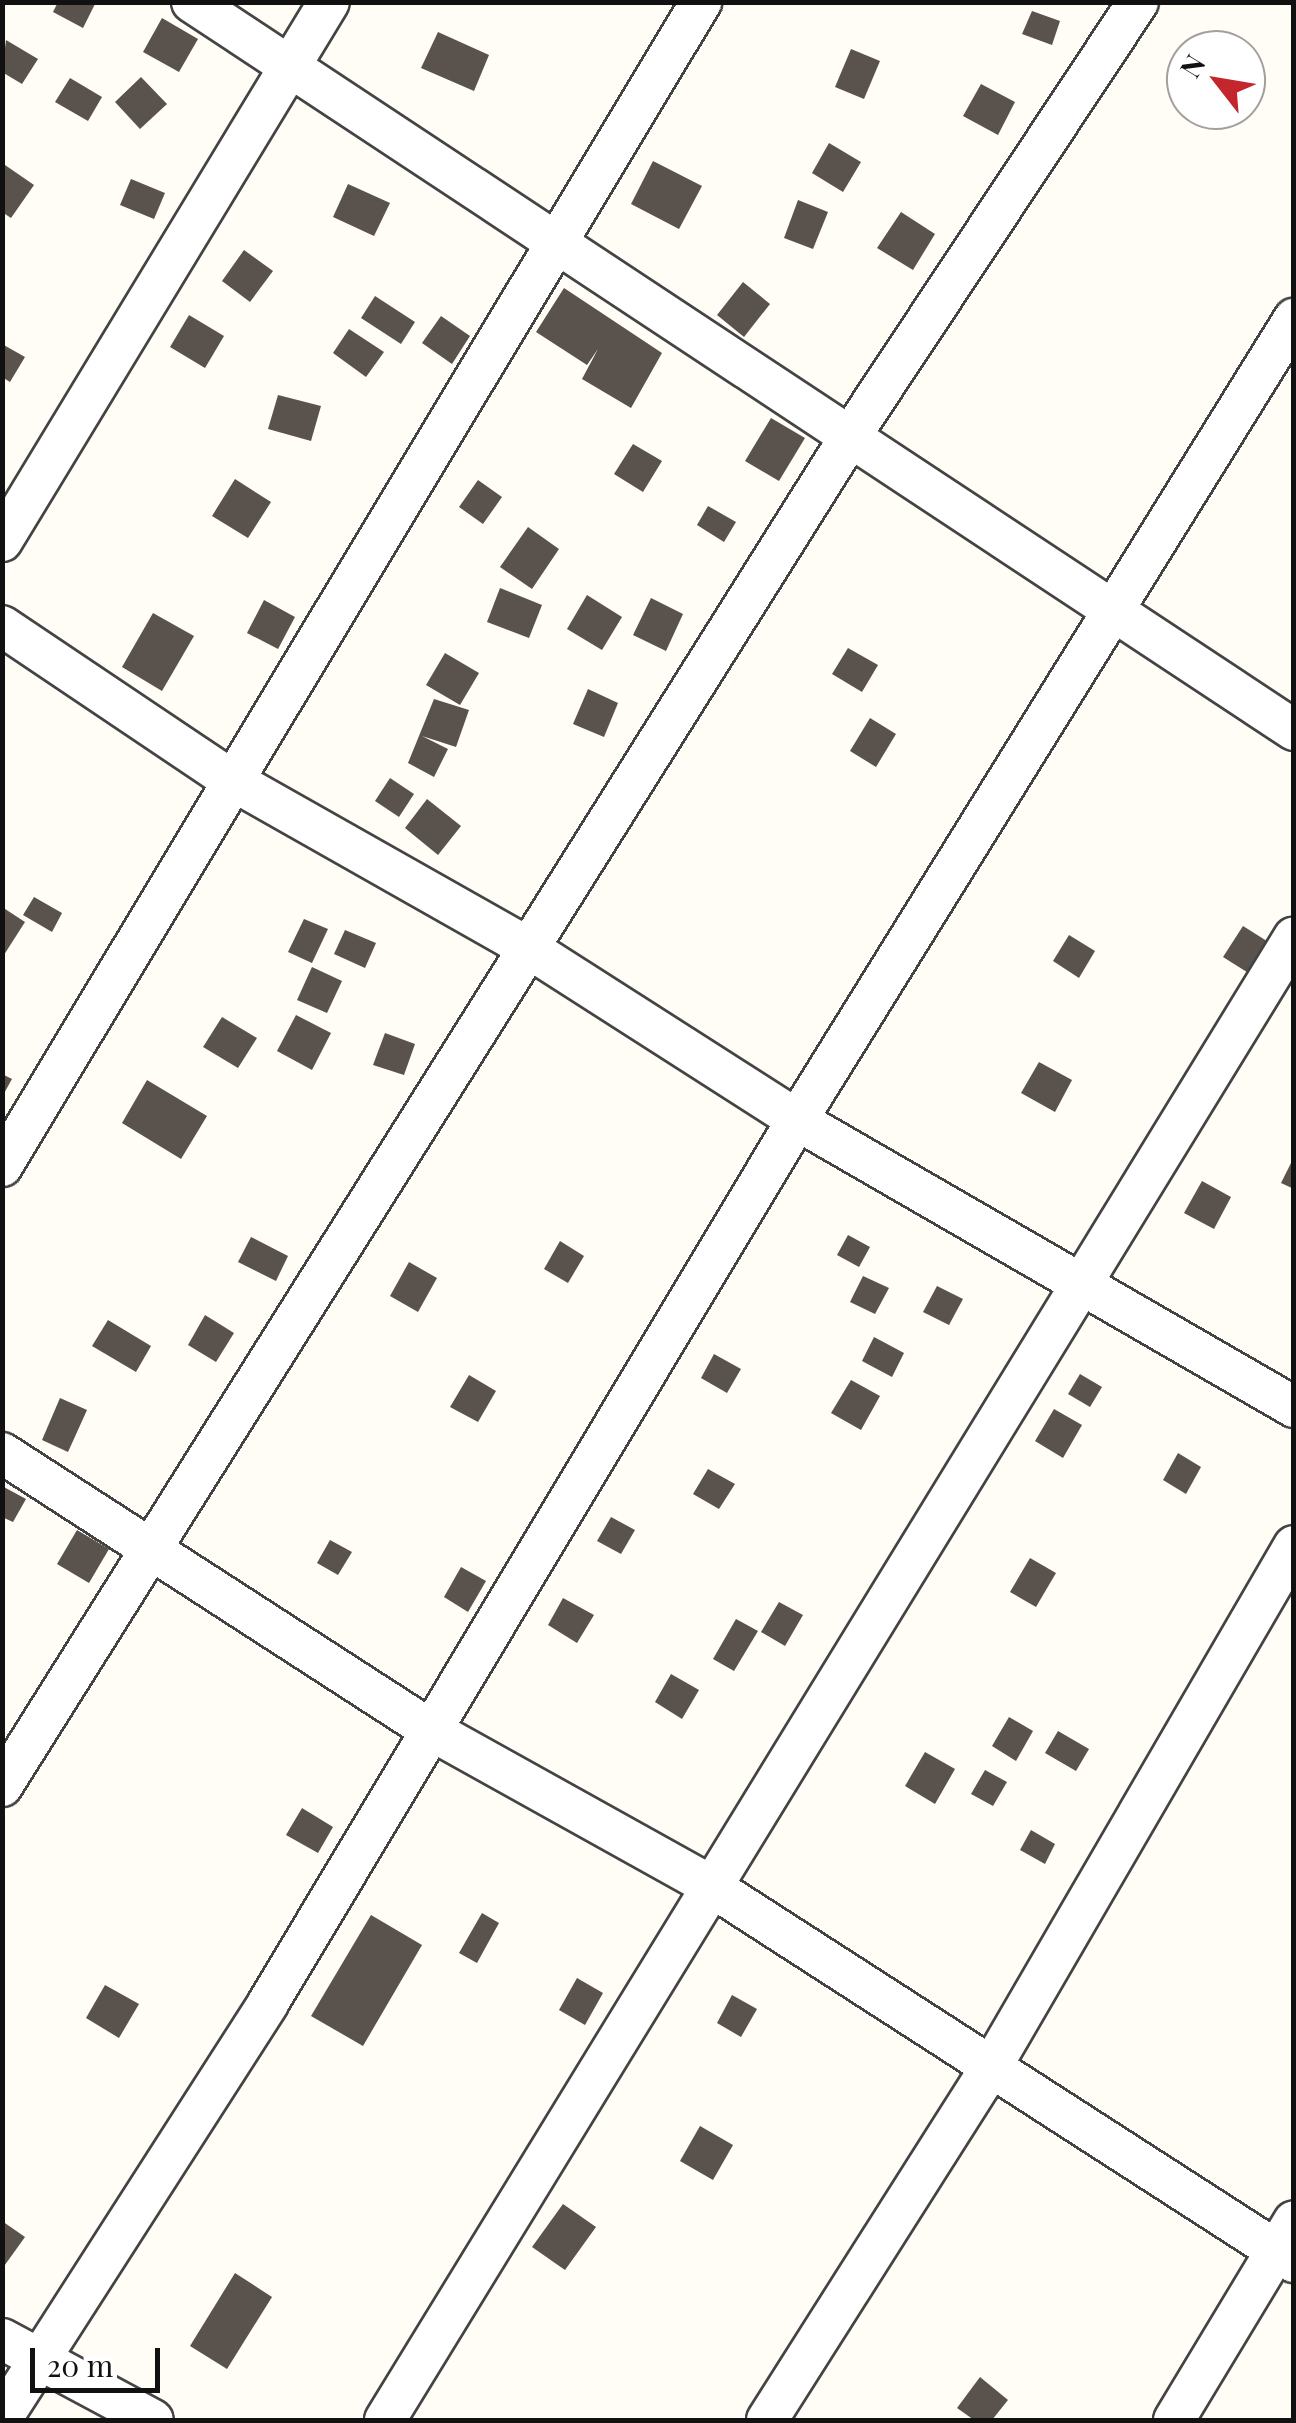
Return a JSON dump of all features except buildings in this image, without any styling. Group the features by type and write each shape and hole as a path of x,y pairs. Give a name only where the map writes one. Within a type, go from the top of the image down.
{"street":[{"path":"192,2 555,248 851,435 1114,615 1294,730"},
{"path":"2,542 291,72 329,2"},
{"path":"2,1166 230,780 701,2"},
{"path":"2,1786 851,435 1138,2"},
{"path":"2,2418 268,2002 797,1120 1292,324"},
{"path":"2,626 230,780 530,949 797,1120 1294,1407"},
{"path":"385,2420 1294,937"},
{"path":"2,1453 430,1729 709,1886 1288,2245 1174,2420"},
{"path":"767,2420 992,2064 1294,1546"},
{"path":"2,2339 36,2361 153,2420"}]}
